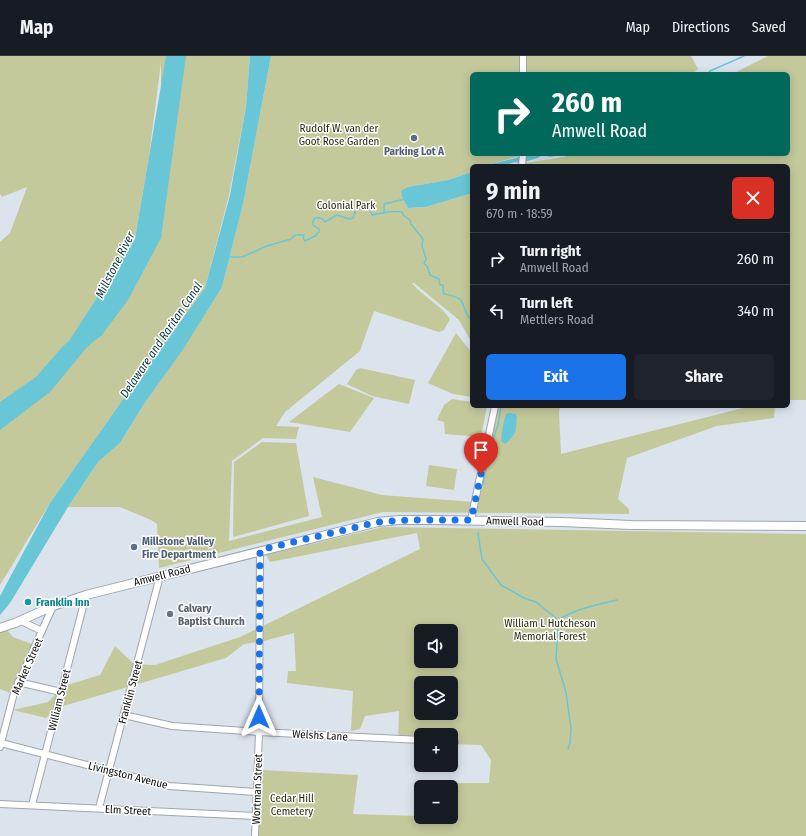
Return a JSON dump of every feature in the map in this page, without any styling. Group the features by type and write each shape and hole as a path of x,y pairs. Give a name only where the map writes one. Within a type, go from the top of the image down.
{"main road":[{"name":"Amwell Road","path":"0,628 86,595 260,550 378,522 410,520 471,520 631,525 806,526"}],"street":[{"path":"523,56 523,72"},
{"path":"471,520 495,408"},
{"name":"Wortman Street","path":"255,836 259,732 260,550"},
{"name":"Franklin Street","path":"99,808 160,576"},
{"name":"William Street","path":"32,805 86,595"},
{"name":"Market Street","path":"1,745 18,682 54,606"},
{"name":"Market Street","path":"21,621 42,631"},
{"path":"18,682 61,692"},
{"name":"Welshs Lane","path":"124,715 172,726 414,740"},
{"name":"Livingston Avenue","path":"1,745 45,754 176,787 256,792"},
{"name":"Elm Street","path":"0,804 256,816"}],"green space":[{"path":"0,56 250,56 246,107 229,195 205,288 126,395 50,503 0,585 0,242 10,233 27,187 2,197 0,194","holes":["161,62 161,238 76,331 135,239 149,156"]},
{"path":"271,56 691,56 698,69 694,72 470,72 470,156 520,156 490,164 470,164 470,173 448,180 408,187 403,199 408,208 426,207 470,194 470,339 459,320 414,283 412,283 416,288 441,309 450,319 444,330 439,332 374,311 360,351 285,412 276,426 299,427 296,439 263,438 232,461 229,541 322,517 313,477 382,495 474,502 494,408 560,408 561,454 743,408 775,408 774,418 717,426 627,458 618,499 629,509 629,514 383,512 159,568 157,524 120,507 68,507 98,462 120,443 144,404 184,347 222,287 243,204"},
{"path":"768,56 806,56 806,400 790,400 790,164 517,164 566,156 790,156 790,72 736,72"},
{"path":"456,333 470,350 470,397 453,394 428,383"},
{"path":"360,368 415,380 409,404 372,396 347,384 356,370"},
{"path":"339,384 374,398 350,432 289,422"},
{"path":"452,399 470,402 470,408 487,408 481,437 445,434 444,422 437,420 444,405"},
{"path":"262,442 296,443 309,516 233,537 234,462"},
{"path":"429,465 457,469 454,490 426,486"},
{"name":"William L Hutcheson Memorial Forest","path":"383,527 806,534 806,836 258,836 261,770 358,775 353,814 414,816 414,824 458,824 458,783 489,783 491,760 481,745 458,744 458,728 414,728 414,743 398,742 399,711 365,716 360,729 351,731 353,691 287,683 288,671 296,671 294,633 264,641 244,644 226,658 60,707 46,718 13,710 48,702 64,686 100,675 115,646 134,664 155,665 240,637 420,549 417,533 270,562 266,555"},
{"path":"6,629 13,637 32,644 10,693 0,689 0,630"}],"water":[{"path":"166,56 186,56 161,238 128,300 102,335 88,346 50,392 0,430 0,402 36,377 69,341 135,239"},
{"path":"250,56 271,56 243,204 222,287 184,348 144,404 120,443 98,462 68,507 10,603 0,615 0,596 50,503 126,395 205,288 230,195 246,107"},
{"path":"524,156 540,156 520,163 491,164"},
{"path":"470,173 470,194 426,207 408,208 403,199 401,191 408,187 448,180"},
{"path":"506,414 516,414 516,430 511,439 505,444 501,441 502,431"}],"waterway":[{"path":"709,72 744,56"},
{"path":"384,213 384,204 405,199"},
{"path":"230,257 242,257 267,246 291,239 295,235 304,235 303,238 305,241 315,236 319,232 319,229 313,225 315,218 321,218 325,222 337,215 349,219 353,218 356,210 367,207 372,215 398,211 402,212 403,215 410,220 411,224 423,239 422,246 426,259 424,264 427,266 430,275 439,279 440,285 443,285 444,294 458,298 463,303 465,311 470,318"},
{"path":"487,463 490,461 491,453 494,449 493,439 498,425 501,408"},
{"path":"483,484 486,468"},
{"path":"478,533 482,559 501,585 524,598 536,602 557,619 556,659 566,692 571,729 568,749"},
{"path":"557,621 578,610 617,600"}],"place":[{"name":"Parking Lot A","path":"414,138"},
{"name":"Millstone Valley Fire Department","path":"134,547"},
{"name":"Franklin Inn","path":"28,602"},
{"name":"Calvary Baptist Church","path":"170,614"}],"route":[{"path":"259,717 260,550 378,522 410,520 471,520 481,474"}],"park label":[{"name":"Rudolf W. van der Goot Rose Garden","path":"339,134"},
{"name":"Colonial Park","path":"346,205"},
{"name":"Cedar Hill Cemetery","path":"292,804"}],"water label":[{"name":"Millstone River","path":"115,265"},
{"name":"Delaware and Raritan Canal","path":"161,340"}]}
